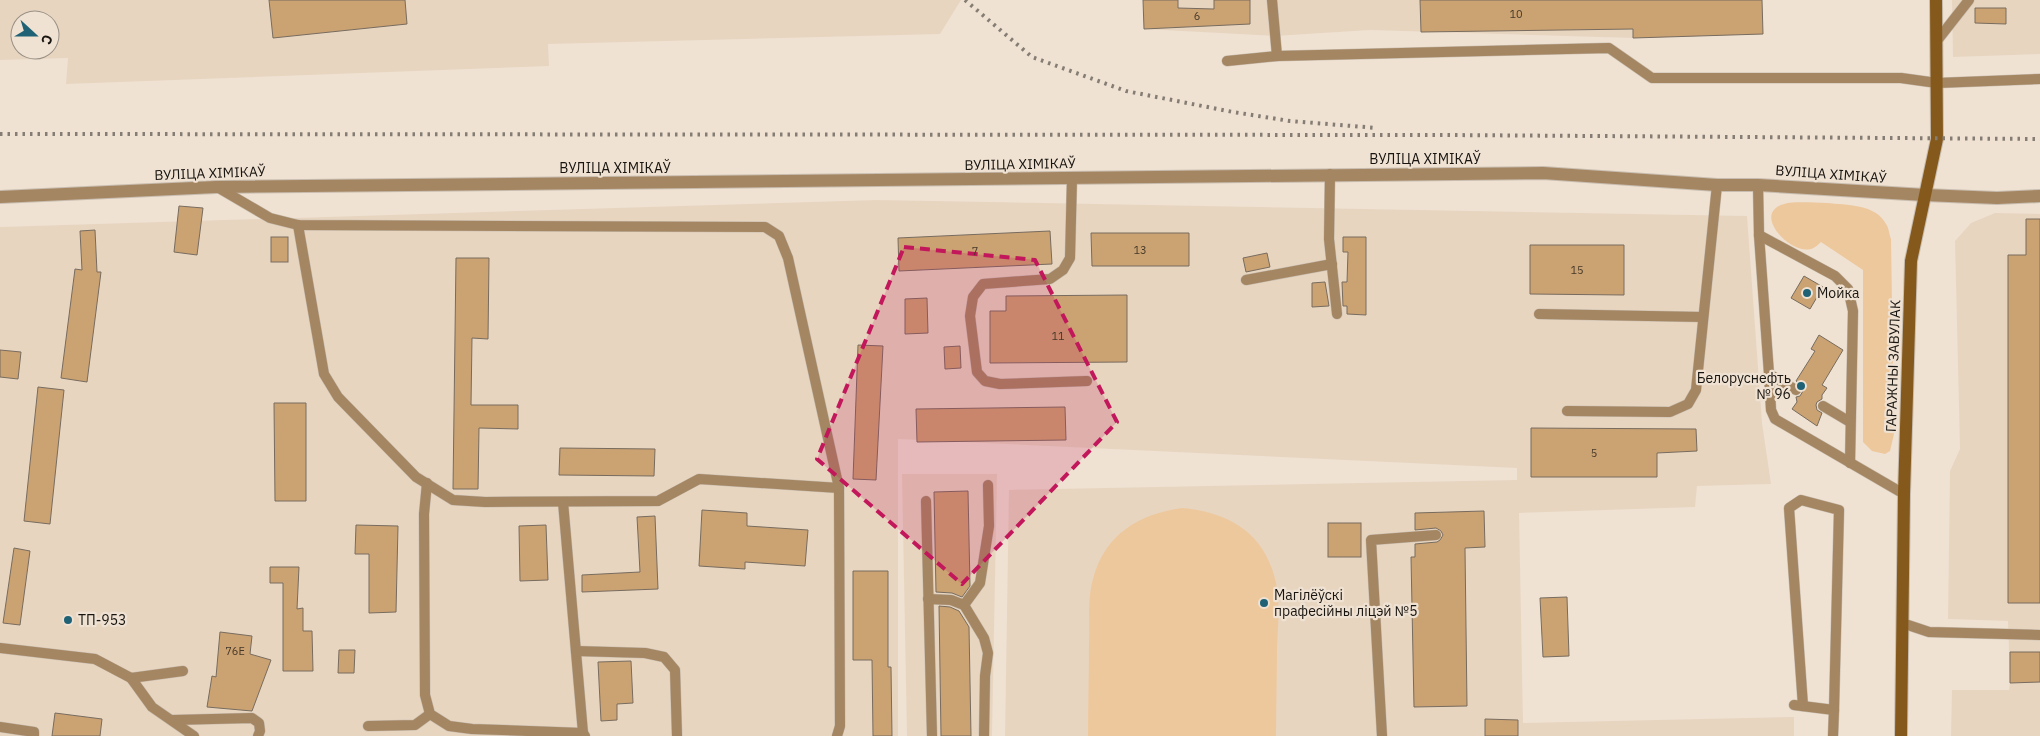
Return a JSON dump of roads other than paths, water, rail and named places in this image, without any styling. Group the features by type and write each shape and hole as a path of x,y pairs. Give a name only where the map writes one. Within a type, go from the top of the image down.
{"street":[{"name":"ГАРАЖНЫ ЗАВУЛАК","path":"1901,736 1904,494 1911,261 1937,139 1936,0"},
{"name":"ВУЛІЦА ХІМІКАЎ","path":"0,197 216,187 1543,173 1717,185 1758,185 1925,195 1997,198 2040,196"}],"lane":[{"path":"1272,0 1276,56"},
{"path":"1936,42 1969,0"},
{"path":"1227,60 1276,56 1609,48 1652,78 1901,78 1937,83 2040,79"},
{"path":"1330,174 1329,239 1337,314"},
{"path":"1072,178 1070,258 1063,270 1050,279 983,284 973,297 970,316 977,372 985,381 1000,384 1087,381"},
{"path":"1567,411 1670,412 1688,404 1696,390 1717,185"},
{"path":"1758,185 1759,235 1771,410 1775,419 1904,494"},
{"path":"216,187 270,218 298,225 765,227 779,236 788,258 839,488 840,726 837,736"},
{"path":"298,225 324,374 338,397 416,477 453,500 485,502 658,501 699,479 839,488"},
{"path":"1759,235 1835,276 1848,289 1853,311 1850,463"},
{"path":"1246,280 1332,264"},
{"path":"1539,314 1703,317"},
{"path":"1769,374 1796,390"},
{"path":"1823,406 1850,422"},
{"path":"427,484 424,514 425,695 430,714 449,726 584,735 563,502"},
{"path":"964,605 980,583 989,526 988,485"},
{"path":"1833,736 1834,710 1839,510 1801,500 1789,508 1799,706 1834,710"},
{"path":"926,501 932,736"},
{"path":"1382,736 1371,540 1436,535"},
{"path":"928,599 951,600 964,605 984,638 988,653 985,676 984,736"},
{"path":"1902,623 1929,632 2040,635"},
{"path":"0,648 95,659 131,678 152,707 194,736"},
{"path":"576,650 645,653 664,657 675,670 677,736"},
{"path":"131,678 183,671"},
{"path":"368,726 414,725 430,714"},
{"path":"173,720 252,718 259,723 260,731 258,736"},
{"path":"0,728 34,732 34,736"}],"railway":[{"path":"965,0 1032,57 1126,91 1290,121 1377,128"},
{"path":"0,134 1446,135 2040,139"}],"place":[{"name":"Мойка","path":"1807,293"},
{"name":"Белоруснефть № 96","path":"1801,386"},
{"name":"Магілёўскі прафесійны ліцэй №5","path":"1264,603"},
{"name":"ТП-953","path":"68,620"}]}
